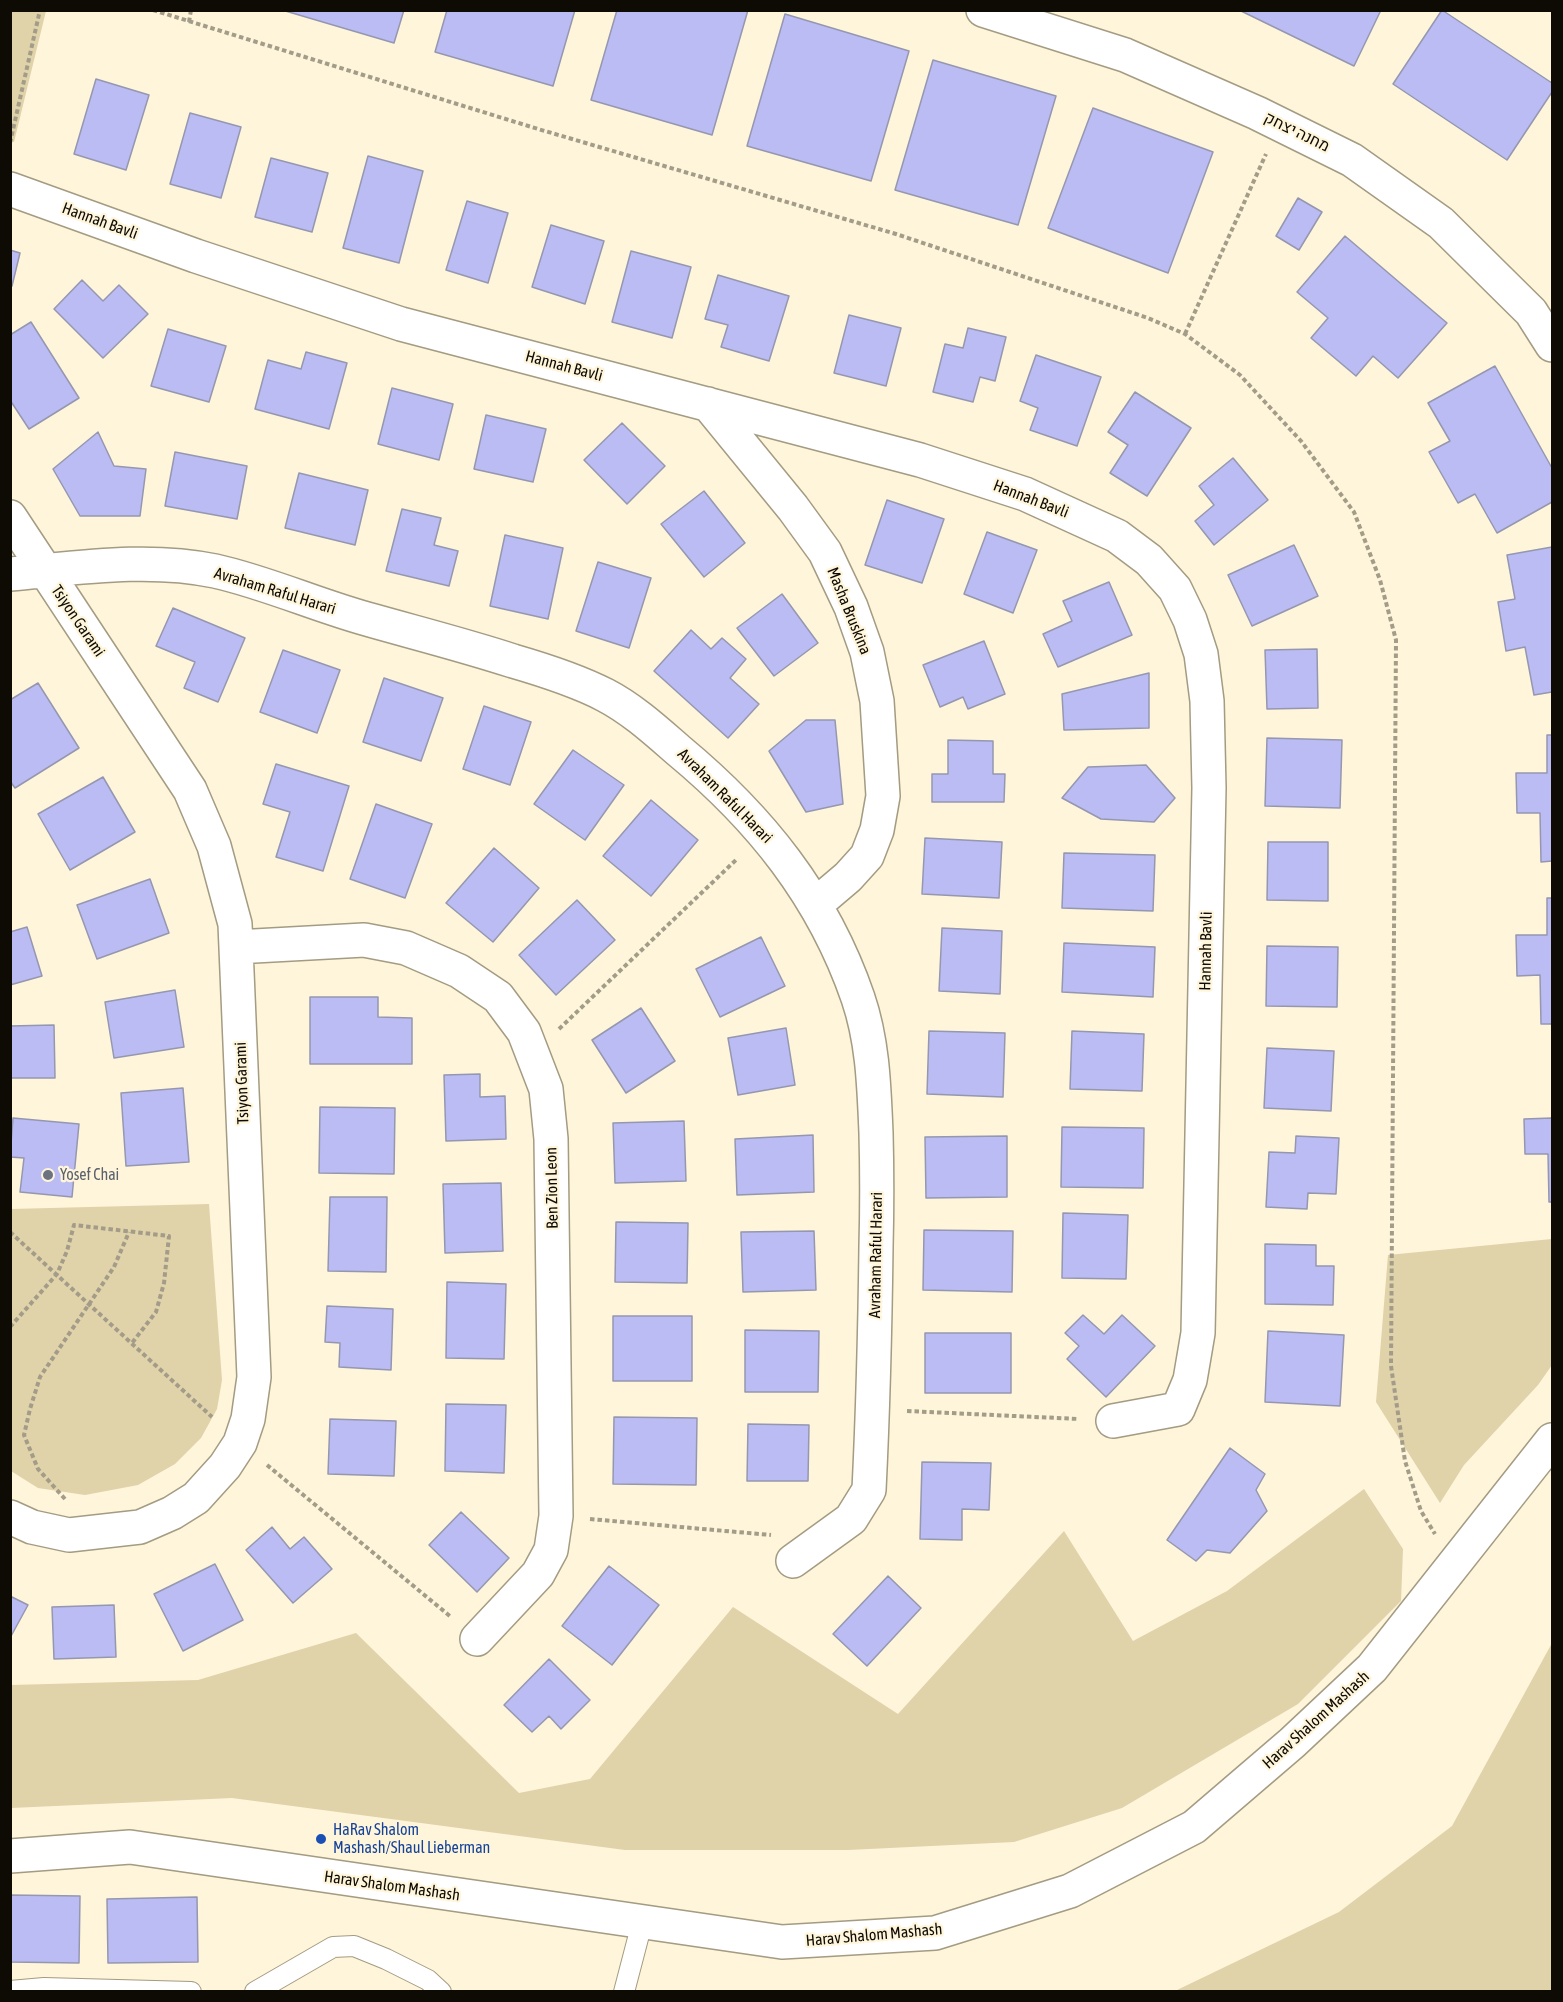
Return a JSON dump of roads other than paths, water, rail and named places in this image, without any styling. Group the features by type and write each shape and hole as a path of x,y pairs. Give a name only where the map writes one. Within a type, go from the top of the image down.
{"street":[{"name":"מחנה יצחק","path":"983,10 1125,55 1280,124 1352,160 1441,223 1531,312 1552,345"},
{"name":"Hannah Bavli","path":"10,189 196,256 401,324 920,460 1024,494 1117,536 1149,560 1175,589 1190,620 1201,654 1207,701 1209,788 1198,1333 1190,1380 1178,1409 1113,1421"},
{"name":"Masha Bruskina","path":"708,404 793,508 825,552 851,607 867,652 877,701 883,796 877,830 867,856 848,877 815,905"},
{"name":"Tsiyon Garami","path":"10,517 190,790 214,846 235,924 254,1377 248,1419 240,1443 225,1466 196,1498 172,1514 140,1527 69,1535 32,1527 10,1517"},
{"name":"Avraham Raful Harari","path":"10,574 101,565 164,565 211,570 254,581 369,620 451,641 551,673 606,696 646,723 696,765 737,804 764,834 804,885 833,935 859,1000 872,1055 877,1192 873,1409 869,1490 851,1519 793,1561"},
{"name":"Ben Zion Leon","path":"236,947 364,940 406,948 459,971 498,997 524,1032 546,1089 551,1139 556,1516 551,1550 538,1574 477,1639"},
{"name":"Harav Shalom Mashash","path":"10,1856 130,1847 782,1942 935,1933 1070,1891 1194,1827 1284,1751 1372,1668 1552,1440"}],"lane":[{"path":"624,1992 642,1923"},
{"path":"255,1992 333,1947 354,1946 428,1980 441,1992"},
{"path":"10,1990 44,1988 191,1992"}],"place":[{"name":"Yosef Chai","path":"48,1175"},
{"name":"HaRav Shalom Mashash/Shaul Lieberman","path":"321,1839"}]}
